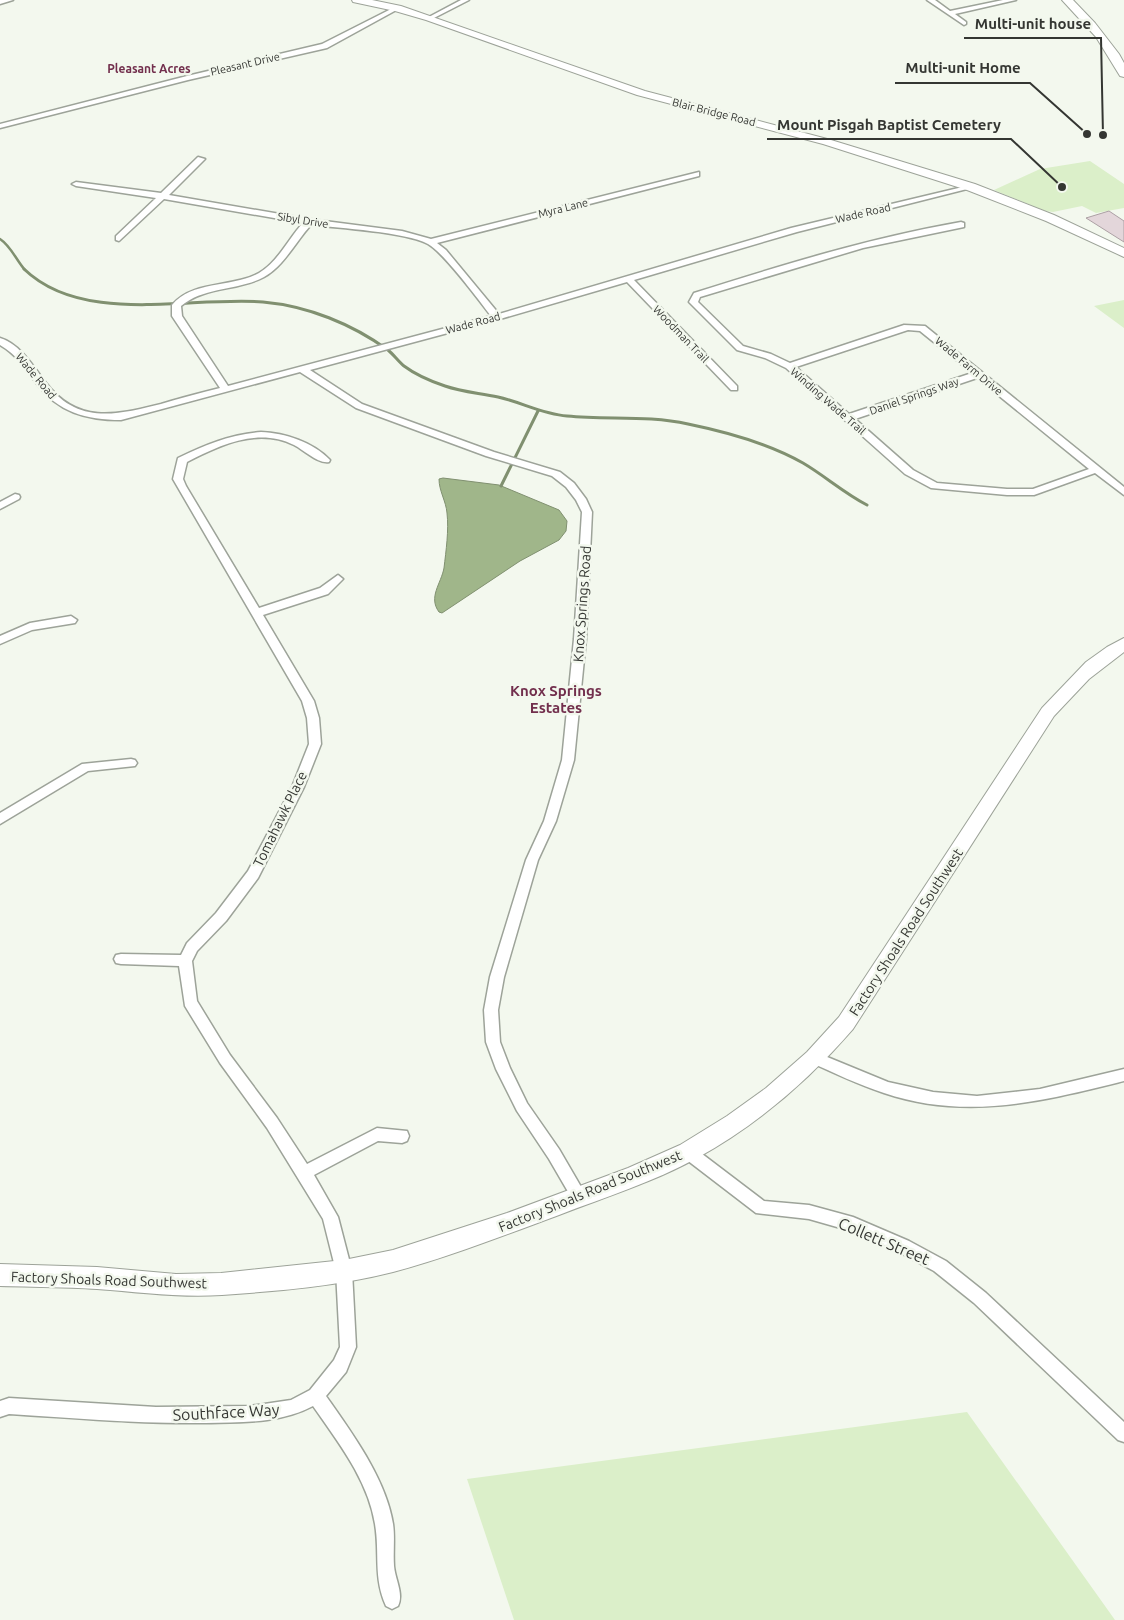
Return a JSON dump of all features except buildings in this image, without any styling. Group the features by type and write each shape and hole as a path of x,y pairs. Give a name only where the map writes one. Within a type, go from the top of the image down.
{"street":[{"path":"0,2 10,0"},
{"name":"Blair Bridge Road","path":"357,0 397,8 430,18 641,93 827,142 972,187 1050,218 1124,253"},
{"path":"430,18 466,0"},
{"path":"930,0 964,23"},
{"path":"948,13 1013,0"},
{"path":"1067,0 1092,26 1118,61 1124,74"},
{"name":"Pleasant Drive","path":"0,126 187,78 324,46 397,8"},
{"path":"119,238 201,159"},
{"name":"Myra Lane","path":"431,242 696,174"},
{"name":"Sibyl Drive","path":"76,184 163,196 309,222 402,234 431,242 443,252 497,316"},
{"name":"Wade Road","path":"0,341 29,364 52,398 69,410 104,417 121,417 497,316 794,230 972,187"},
{"path":"226,390 176,316 176,304 183,297 234,285 262,274 273,265 309,222"},
{"name":"Winding Wade Trail","path":"961,225 840,250 696,295 693,302 740,348 768,356 789,366 909,472 935,486 1007,492 1034,492 1095,470"},
{"name":"Woodman Trail","path":"629,279 734,388"},
{"name":"Wade Farm Drive","path":"789,366 907,327 922,328 1124,492"},
{"name":"Knox Springs Road","path":"302,369 359,406 490,454 556,474 570,485 588,512 580,639 568,760 550,821 532,860 497,978 491,1010 493,1042 503,1069 522,1107 554,1154 579,1197"},
{"name":"Daniel Springs Way","path":"848,418 979,374"},
{"name":"Tomahawk Place","path":"185,961 192,947 221,917 253,874 298,787 315,744 313,718 308,701 181,486 178,478 182,460 219,443 249,436 265,435 286,438 299,443 325,460"},
{"path":"0,506 15,497"},
{"path":"257,613 324,591 338,579"},
{"path":"0,640 30,627 71,620"},
{"name":"Factory Shoals Road Southwest","path":"0,1275 97,1278 176,1285 221,1284 344,1272 393,1261 441,1247 579,1197 688,1152 735,1123 774,1095 815,1058 846,1023 884,967 1026,743 1048,712 1066,690 1091,667 1124,644"},
{"path":"0,819 86,767 131,763"},
{"path":"121,959 185,961 190,1002 225,1059 272,1123 330,1217 344,1272"},
{"path":"815,1058 886,1088 933,1098 978,1102 1040,1095 1124,1075"},
{"path":"304,1173 377,1134 402,1136"},
{"name":"Collett Street","path":"688,1152 761,1208 808,1212 853,1224 903,1246 940,1266 980,1298 1124,1434"},
{"name":"Southface Way","path":"0,1409 9,1406 156,1416 250,1414 292,1408 316,1396 328,1383 340,1366 348,1346 344,1272"},
{"path":"316,1396 354,1450 377,1499 384,1524 385,1567 392,1600"}],"shaded area":[{"path":"1090,161 1124,184 1124,208 1096,213 1082,206 1053,212 1045,211 994,190 1040,169"},
{"path":"1124,300 1124,328 1094,306"},
{"path":"439,479 499,485 559,510 567,521 566,531 559,540 520,561 442,613 439,612 436,606 435,596 444,568 448,526"},
{"path":"967,1412 1115,1620 514,1620 467,1479"}],"waterway":[{"path":"0,239 7,245 25,269"},
{"path":"25,269 48,287 76,297 106,303 138,305 234,301 263,302 313,312 360,332 388,350 409,369 423,378 439,384 458,390 507,399 558,415 673,421 718,431 762,444 790,456 867,505"},
{"path":"501,486 538,411"}],"place":[{"name":"Multi-unit Home","path":"1087,134"},
{"name":"Multi-unit house","path":"1103,135"},
{"name":"Mount Pisgah Baptist Cemetery","path":"1062,187"}],"district":[{"name":"Pleasant Acres","path":"149,68"},
{"name":"Knox Springs Estates","path":"556,698"}]}
